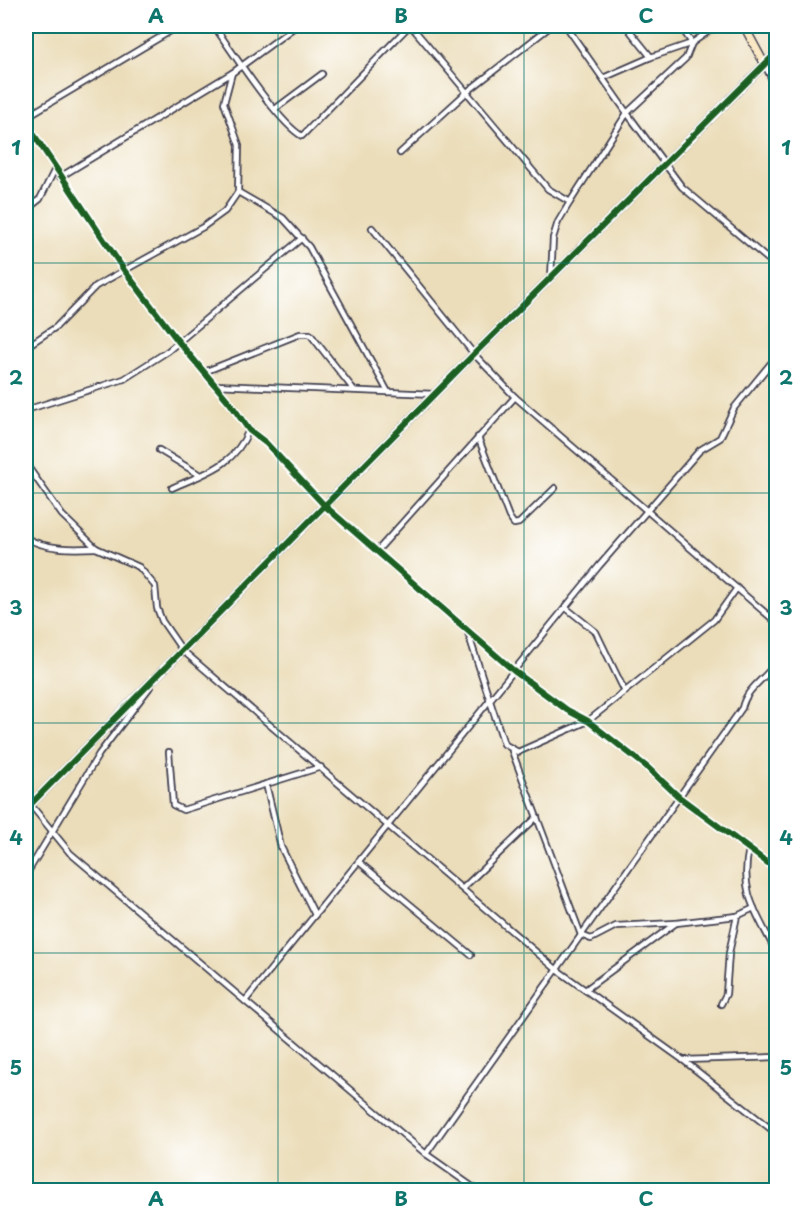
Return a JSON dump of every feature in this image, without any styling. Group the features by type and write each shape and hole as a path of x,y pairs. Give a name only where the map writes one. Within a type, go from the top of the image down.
{"street":[{"path":"26,117 179,26"},
{"path":"214,26 275,109 294,132 302,136 410,26 548,189 570,201"},
{"path":"60,177 232,73 296,26"},
{"path":"400,153 467,92 551,26"},
{"path":"566,26 682,187 777,266"},
{"path":"626,26 651,57"},
{"path":"680,26 692,43"},
{"path":"603,78 651,57 692,43 716,26"},
{"path":"744,26 777,88"},
{"path":"551,278 553,238 558,222 570,201 627,113 686,58 692,43"},
{"path":"477,1191 426,1154 70,853 27,804 777,53"},
{"path":"26,347 56,327 96,286 203,227 225,211 238,192 239,145 224,103 232,73"},
{"path":"275,109 322,74"},
{"path":"26,123 55,170 124,270 178,341 249,430 266,443 325,506 514,671 567,710 588,721 647,767 679,797 777,869"},
{"path":"26,210 40,199 55,170"},
{"path":"238,192 283,218 302,238 388,392"},
{"path":"372,228 474,354 515,397 777,622"},
{"path":"26,410 124,379 168,351 302,238"},
{"path":"204,372 300,334 310,334 354,390"},
{"path":"245,1001 647,511 700,450 720,438 734,408 777,357"},
{"path":"215,385 435,394"},
{"path":"377,551 515,397"},
{"path":"172,488 224,465 240,449 249,430"},
{"path":"478,437 509,517 514,524 519,523 555,488"},
{"path":"159,450 200,475"},
{"path":"26,464 62,515 96,548 139,567 150,580 155,586 157,608 162,621 182,651 556,969 683,1060 777,1133"},
{"path":"26,538 35,543 64,549 96,548"},
{"path":"512,751 518,752 588,721 714,620 736,588"},
{"path":"566,608 596,632 625,692"},
{"path":"467,630 504,744 512,751 581,935 591,939 616,926 676,923 737,916 754,908"},
{"path":"426,1154 742,708 745,695 767,677 777,662"},
{"path":"26,875 99,754 164,668"},
{"path":"169,752 171,798 178,810 321,767"},
{"path":"266,784 281,847 315,915"},
{"path":"463,888 537,817"},
{"path":"749,848 744,871 746,892 777,952"},
{"path":"359,862 471,955"},
{"path":"721,1004 726,994 729,953 737,916"},
{"path":"585,990 676,923"},
{"path":"683,1060 777,1057"}],"cycle path":[{"path":"26,809 474,354 776,53"},
{"path":"26,123 124,270 178,341 230,403 249,430 266,443 325,506 514,671 567,710 588,721 647,767 679,797 776,869"}]}
